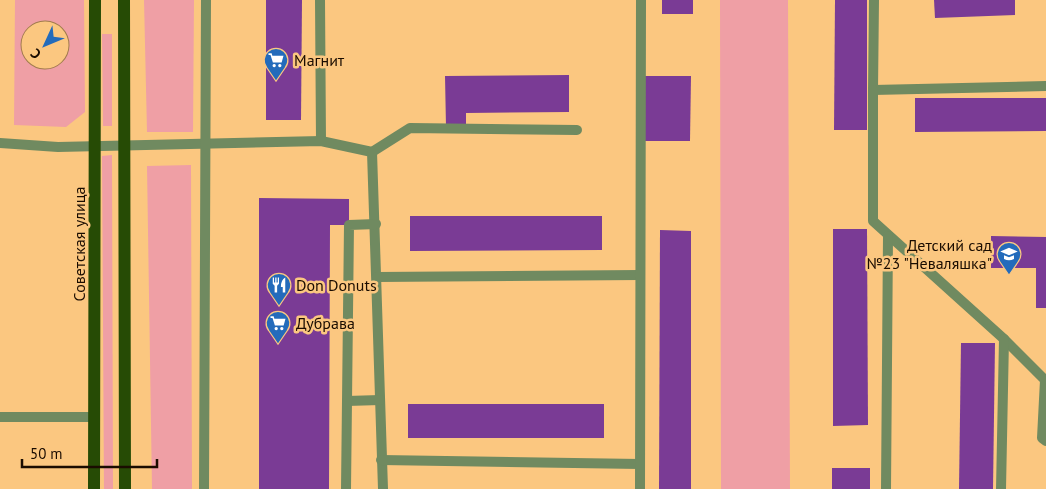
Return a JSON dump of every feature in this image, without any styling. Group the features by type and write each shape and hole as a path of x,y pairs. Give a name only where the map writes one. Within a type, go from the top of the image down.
{"main road":[{"name":"Советская улица","path":"94,489 95,0"},
{"path":"124,0 125,489"}],"lane":[{"path":"204,489 206,0"},
{"path":"320,0 321,141"},
{"path":"640,489 641,0"},
{"path":"874,0 873,221 1004,339 1045,380 1042,438 1046,441"},
{"path":"873,90 1046,86"},
{"path":"1,145 124,147 321,141 372,152 410,128 576,130"},
{"path":"372,152 376,224 382,489"},
{"path":"346,489 349,225 376,224"},
{"path":"886,489 888,236"},
{"path":"377,277 640,275"},
{"path":"1001,489 1004,339"},
{"path":"347,401 380,400"},
{"path":"0,417 95,417"},
{"path":"382,460 640,464"}],"shaded area":[{"path":"15,0 84,0 85,112 66,127 14,125"},
{"path":"144,0 194,0 193,132 147,132"},
{"path":"720,0 788,0 790,489 721,489"},
{"path":"102,34 112,34 112,126 103,126"},
{"path":"112,155 113,489 104,489 102,156"},
{"path":"191,165 192,489 152,489 147,166"}],"building":[{"path":"266,0 302,0 301,120 266,120"},
{"path":"662,0 693,0 693,14 662,14"},
{"path":"835,0 867,0 867,130 834,130"},
{"path":"934,0 1015,0 1015,15 935,18"},
{"path":"569,75 569,112 466,113 466,127 446,127 445,76"},
{"path":"641,76 691,76 690,141 641,141"},
{"path":"915,98 1046,98 1046,131 915,132"},
{"path":"259,198 349,199 349,225 330,225 329,489 259,489"},
{"path":"410,216 602,216 602,250 410,251"},
{"path":"833,229 867,229 868,425 833,426"},
{"path":"660,230 691,231 691,489 659,489"},
{"path":"991,236 1046,237 1046,308 1036,308 1036,268 991,268"},
{"path":"961,343 995,343 993,489 959,489"},
{"path":"408,404 604,404 604,438 408,438"},
{"path":"832,468 870,468 870,489 832,489"}],"place":[{"name":"Магнит","path":"276,81"},
{"name":"Детский сад №23 \"Неваляшка\"","path":"1009,275"},
{"name":"Don Donuts","path":"279,306"},
{"name":"Дубрава","path":"278,344"}]}
